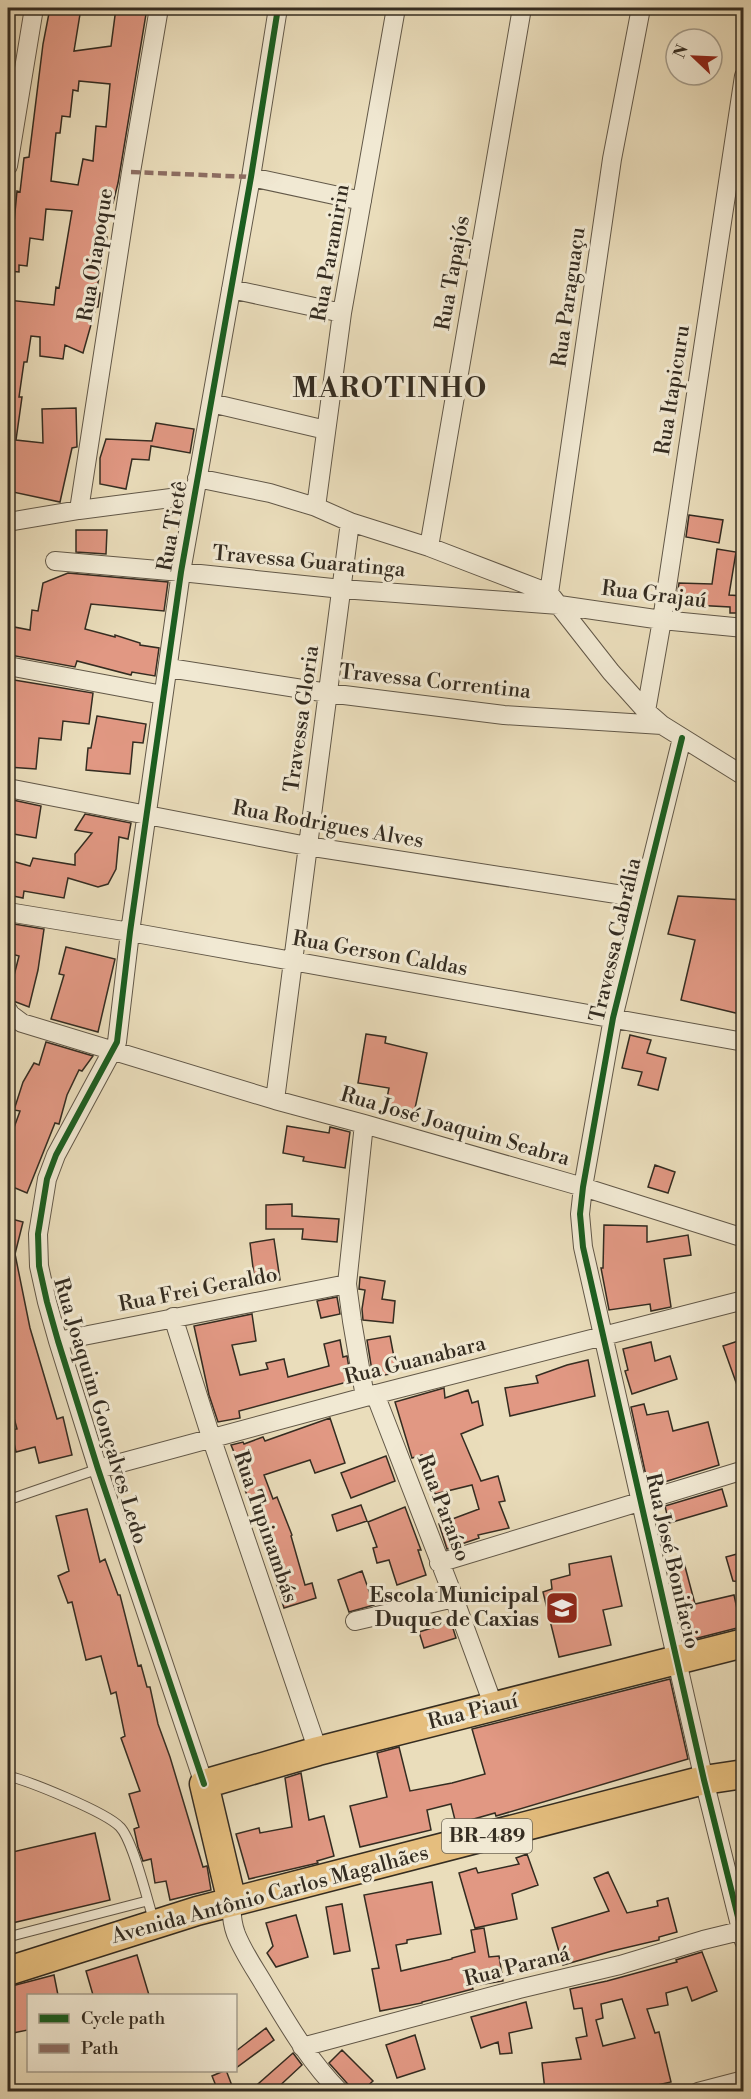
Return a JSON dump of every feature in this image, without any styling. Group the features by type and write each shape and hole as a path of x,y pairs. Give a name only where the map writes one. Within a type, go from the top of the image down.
{"main road":[{"name":"Rua Piauí","path":"204,1784 318,1751 744,1643"},
{"name":"Avenida Antônio Carlos Magalhães","path":"8,1971 151,1912 232,1902 704,1780 744,1774"},
{"name":"Rua Joaquim Gonçalves Ledo","path":"204,1784 232,1902"}],"street":[{"path":"8,166 34,8"},
{"name":"Rua Oiapoque","path":"79,510 131,172 159,8"},
{"name":"Rua Tietê","path":"113,1052 117,1042 130,932 181,572 251,177 278,8"},
{"name":"Rua Paramirin","path":"316,507 342,313 396,8"},
{"name":"Rua Tapajós","path":"429,547 522,8"},
{"name":"Rua Paraguaçu","path":"554,599 612,159 641,8"},
{"name":"Rua Itapicuru","path":"646,711 662,620 744,76"},
{"path":"251,177 362,201"},
{"path":"231,289 342,313"},
{"path":"211,403 326,430"},
{"path":"8,522 196,486 270,493 316,507 350,522 429,547 554,599 611,672 646,711 662,725 744,776"},
{"name":"Travessa Gloria","path":"275,1100 350,522"},
{"name":"Travessa Guaratinga","path":"55,561 342,589 554,599"},
{"name":"Rua Grajaú","path":"554,599 662,620 744,628"},
{"path":"8,666 164,695"},
{"name":"Travessa Correntina","path":"169,668 328,693 504,715 662,725"},
{"name":"Travessa Cabrália","path":"583,1187 613,1018 682,738"},
{"name":"Rua Rodrigues Alves","path":"8,788 307,846 642,898"},
{"name":"Rua Gerson Caldas","path":"8,912 744,1042"},
{"name":"Rua José Joaquim Seabra","path":"8,1010 22,1023 113,1052 583,1187 744,1238"},
{"name":"Rua Joaquim Gonçalves Ledo","path":"113,1052 56,1155 45,1188 38,1234 39,1266 58,1341 98,1469 204,1784"},
{"name":"Rua Paraíso","path":"364,1124 347,1284 352,1321 370,1395 454,1598 494,1707"},
{"name":"Rua José Bonifacio","path":"583,1187 580,1215 584,1247 704,1780 743,1934"},
{"name":"Rua Frei Geraldo","path":"58,1341 347,1284"},
{"name":"Rua Guanabara","path":"98,1469 370,1395 744,1300"},
{"name":"Rua Tupinambás","path":"173,1317 211,1437 318,1751"},
{"path":"440,1563 744,1470"},
{"path":"355,1621 454,1598"},
{"path":"232,1902 231,1912 236,1936 302,2047 321,2073 340,2091"},
{"name":"Rua Paraná","path":"302,2047 519,1989 743,1934"},
{"path":"699,2091 744,2080"}],"lane":[{"path":"8,1500 98,1469"},
{"path":"8,1776 22,1779 103,1816 121,1827 129,1840 151,1912 8,1937"}],"building":[{"path":"50,8 81,8 74,51 111,46 116,8 147,8 118,183 113,203 109,203 104,237 107,237 96,292 100,293 98,307 96,307 83,353 65,345 63,359 40,356 40,337 31,336 27,362 24,362 16,440 43,443 42,409 76,408 77,447 72,448 60,502 8,491 10,335 8,334 8,300 54,305 72,211 46,209 43,240 30,238 27,266 19,265 19,272 8,271 17,191 20,192 24,158 29,157 43,44","holes":["79,81 110,84 106,127 96,126 93,161 83,159 78,185 51,181 56,133 60,133 62,116 70,117 73,90 78,91"]},
{"path":"156,423 194,429 190,453 151,446 149,460 132,459 126,489 100,484 100,458 106,439 152,441"},
{"path":"689,515 723,520 719,543 686,537"},
{"path":"76,530 107,530 106,554 76,552"},
{"path":"717,549 736,552 729,595 744,596 744,613 730,613 730,607 676,604 679,583 712,584"},
{"path":"68,573 168,582 164,611 91,604 85,629 115,637 115,635 140,643 140,645 159,648 155,676 132,672 131,675 77,661 75,667 10,655 14,627 30,630 32,610 38,611 43,583"},
{"path":"8,679 93,693 89,724 63,721 61,740 39,738 36,769 8,767"},
{"path":"97,716 146,724 143,743 133,742 130,774 86,770 88,748 91,748"},
{"path":"8,799 41,806 36,838 8,833"},
{"path":"85,814 131,823 128,839 119,837 116,869 108,884 98,887 68,878 64,898 24,891 23,898 8,895 8,860 30,866 33,858 75,865 75,854 92,833 75,830"},
{"path":"678,896 744,900 744,1015 681,1000 695,940 668,934"},
{"path":"8,923 44,929 38,970 29,1007 8,999 19,956 8,953"},
{"path":"66,947 115,959 98,1032 51,1019 64,975 59,974"},
{"path":"366,1034 386,1037 385,1043 427,1053 414,1113 385,1108 389,1088 358,1083"},
{"path":"630,1035 651,1040 647,1053 666,1058 658,1090 638,1085 642,1072 622,1068"},
{"path":"46,1042 93,1056 82,1071 79,1070 67,1095 59,1124 55,1123 27,1193 8,1185 8,1144 20,1111 14,1110 23,1082 34,1063 39,1065"},
{"path":"287,1126 329,1133 330,1127 350,1132 345,1168 303,1161 304,1157 283,1153"},
{"path":"655,1165 675,1172 668,1193 648,1187"},
{"path":"292,1204 292,1216 339,1219 337,1242 302,1239 303,1229 266,1229 266,1205"},
{"path":"8,1218 23,1222 15,1254 30,1328 57,1419 63,1417 72,1455 39,1463 35,1447 16,1452 11,1430 17,1429 8,1396"},
{"path":"604,1225 647,1226 647,1242 688,1235 691,1255 664,1259 671,1307 651,1311 650,1304 609,1310 601,1268 603,1268"},
{"path":"274,1239 280,1280 255,1284 250,1243"},
{"path":"360,1277 385,1281 382,1299 395,1301 393,1323 363,1320 365,1290 359,1289"},
{"path":"337,1297 340,1314 321,1318 317,1301"},
{"path":"252,1314 256,1341 232,1345 240,1375 268,1369 266,1363 284,1359 288,1377 329,1366 324,1344 340,1340 343,1357 347,1356 351,1381 239,1411 240,1418 218,1422 209,1395 194,1326"},
{"path":"390,1336 397,1373 373,1377 367,1340"},
{"path":"744,1339 744,1399 742,1399 723,1346"},
{"path":"651,1342 655,1361 670,1356 677,1379 632,1394 625,1371 628,1370 623,1349"},
{"path":"588,1360 595,1396 510,1416 505,1388 538,1383 536,1376"},
{"path":"444,1388 445,1398 468,1390 472,1403 478,1401 483,1425 461,1434 481,1481 498,1476 505,1501 499,1502 509,1528 478,1535 479,1538 447,1549 439,1524 479,1509 472,1485 435,1494 422,1455 412,1458 395,1402"},
{"path":"644,1404 647,1415 668,1411 673,1431 708,1422 719,1465 648,1485 631,1407"},
{"path":"330,1418 345,1463 315,1473 310,1460 264,1475 273,1499 277,1497 292,1535 305,1585 312,1583 316,1598 284,1608 266,1550 268,1549 240,1477 244,1476 231,1445 243,1442 244,1444 263,1437 265,1441"},
{"path":"386,1456 395,1481 351,1498 341,1473"},
{"path":"722,1489 727,1506 669,1523 665,1506"},
{"path":"361,1505 367,1521 337,1531 332,1515"},
{"path":"405,1507 421,1550 418,1550 426,1575 397,1585 389,1560 377,1563 373,1548 377,1547 368,1522"},
{"path":"87,1509 100,1562 105,1559 118,1595 120,1595 138,1666 141,1665 147,1687 150,1687 158,1724 203,1867 207,1866 211,1890 170,1900 166,1881 155,1883 151,1859 143,1861 138,1847 134,1829 139,1827 129,1794 140,1791 121,1738 125,1736 116,1692 111,1694 101,1656 86,1660 72,1602 68,1603 58,1576 69,1571 56,1516"},
{"path":"744,1552 744,1582 733,1581 726,1557"},
{"path":"611,1556 622,1606 603,1610 611,1645 559,1657 543,1592 552,1589 551,1580 570,1575 569,1564"},
{"path":"683,1559 695,1604 734,1595 741,1627 686,1641 667,1563"},
{"path":"362,1571 374,1605 349,1612 338,1580"},
{"path":"451,1622 456,1638 424,1648 419,1632"},
{"path":"670,1679 688,1759 496,1816 495,1813 456,1824 451,1804 427,1810 431,1830 360,1847 350,1806 387,1797 377,1753 399,1747 410,1791 452,1783 485,1774 472,1729"},
{"path":"301,1773 309,1820 324,1816 334,1856 317,1861 318,1863 249,1879 236,1834 259,1828 260,1833 292,1827 285,1778"},
{"path":"95,1833 110,1900 8,1924 8,1853"},
{"path":"527,1854 538,1885 512,1894 517,1919 475,1928 459,1873 476,1868 478,1873 519,1864 516,1858"},
{"path":"608,1872 627,1913 658,1906 657,1901 668,1898 677,1932 659,1937 659,1940 563,1965 552,1928 609,1911 594,1878"},
{"path":"432,1882 441,1934 407,1940 407,1943 396,1945 401,1971 475,1952 471,1930 484,1928 489,1957 499,1956 503,1981 472,1986 473,1989 422,2003 380,2011 372,1969 379,1968 364,1895"},
{"path":"342,1904 350,1951 334,1954 326,1907"},
{"path":"296,1915 308,1957 276,1967 267,1953 273,1946 266,1923"},
{"path":"702,1952 717,1991 692,2001 687,1987 666,1993 668,2005 647,2009 655,2033 659,2032 671,2082 631,2091 545,2091 542,2063 581,2059 576,2038 587,2036 582,2008 574,2009 570,1989 677,1962 676,1960","holes":["622,1999 635,2038 603,2046 596,2020 603,2018 601,2004"]},
{"path":"137,1955 149,1994 93,1994 86,1971"},
{"path":"54,1975 58,1994 27,1994 27,2030 8,2034 8,1987"},
{"path":"526,2002 532,2028 509,2033 512,2053 500,2054 498,2042 481,2048 471,2017"},
{"path":"266,2028 274,2040 237,2067 237,2050"},
{"path":"415,2035 425,2069 397,2078 386,2045"},
{"path":"342,2050 373,2081 362,2091 354,2091 329,2063"},
{"path":"293,2053 302,2065 274,2091 250,2091"},
{"path":"227,2072 234,2091 218,2091 212,2076"}],"marked path":[{"path":"131,172 251,177"}],"cycle path":[{"path":"204,1784 98,1469 58,1341 39,1266 38,1234 47,1179 56,1155 117,1042 130,932 181,572 251,177 278,8"},
{"path":"682,738 613,1018 580,1214 583,1247 704,1780 744,1941"}],"place":[{"name":"Escola Municipal Duque de Caxias","path":"562,1608"}],"district":[{"name":"MAROTINHO","path":"390,389"}]}
